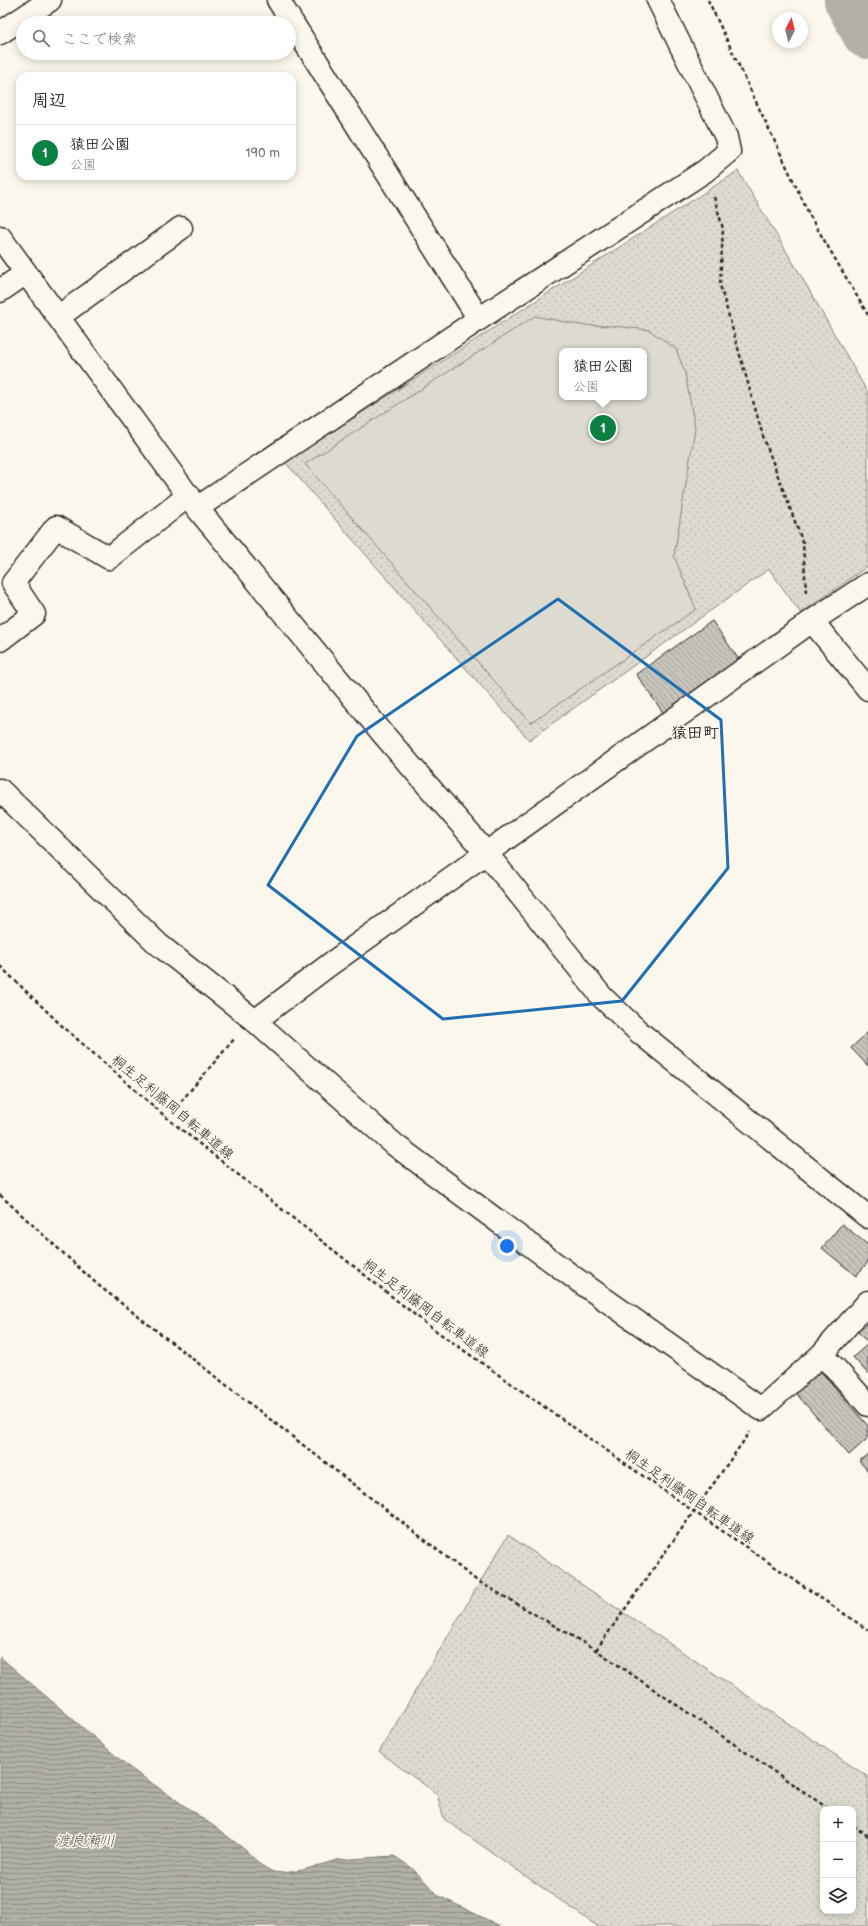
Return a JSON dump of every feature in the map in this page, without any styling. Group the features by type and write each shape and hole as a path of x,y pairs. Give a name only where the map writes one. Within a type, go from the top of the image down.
{"street":[{"path":"26,16 50,0"},
{"path":"278,0 288,16"},
{"path":"0,640 34,614 13,583 56,527 109,558 193,502 479,319 705,171 729,151 726,137 658,0"},
{"path":"0,33 16,22"},
{"path":"296,29 479,319"},
{"path":"58,317 182,228"},
{"path":"0,237 193,502 384,735 487,854 602,997 639,1032 868,1217"},
{"path":"0,291 26,273"},
{"path":"256,1021 323,970 812,620 868,584"},
{"path":"812,620 868,689"},
{"path":"0,790 158,944 256,1021 395,1145 576,1279 761,1410 821,1355 868,1302"},
{"path":"821,1355 835,1368 868,1405"}],"path":[{"path":"708,0 810,216 868,315"},
{"path":"705,171 723,229 720,285 763,436 803,543 806,609 812,620"},
{"name":"桐生足利藤岡自転車道線","path":"0,966 60,1024 167,1118 429,1326 693,1511 868,1630"},
{"path":"172,1112 230,1044"},
{"path":"0,1195 98,1285 476,1580 596,1650 825,1806"},
{"path":"596,1650 746,1438"},
{"path":"856,1828 868,1836"}],"highlighted area":[{"path":"558,599 721,720 728,868 622,1001 443,1019 268,885 357,736"}],"shaded area":[{"path":"738,171 800,274 868,393 868,566 807,609 802,615 769,569 529,740 285,462"},
{"path":"535,316 580,325 613,326 649,330 676,349 685,373 695,429 674,556 696,609 531,723 305,464"},
{"path":"508,1535 868,1777 868,1926 597,1926 444,1819 437,1794 379,1752"}],"water":[{"name":"渡良瀬川","path":"0,1657 130,1768 215,1827 244,1849 262,1866 273,1872 283,1873 303,1870 337,1860 394,1856 412,1868 439,1896 500,1926 0,1926"}],"building":[{"path":"712,621 740,661 664,714 636,674"},
{"path":"868,1032 868,1066 851,1048"},
{"path":"842,1224 868,1245 868,1262 856,1276 822,1248"},
{"path":"868,1323 868,1343 858,1332"},
{"path":"868,1344 868,1374 853,1357"},
{"path":"820,1370 868,1426 868,1438 849,1455 795,1392"},
{"path":"868,1454 868,1471 859,1461"}],"waterway":[{"path":"850,0 868,33"}],"place":[{"name":"猿田公園","path":"603,428"}],"district":[{"name":"猿田町","path":"695,732"}]}
